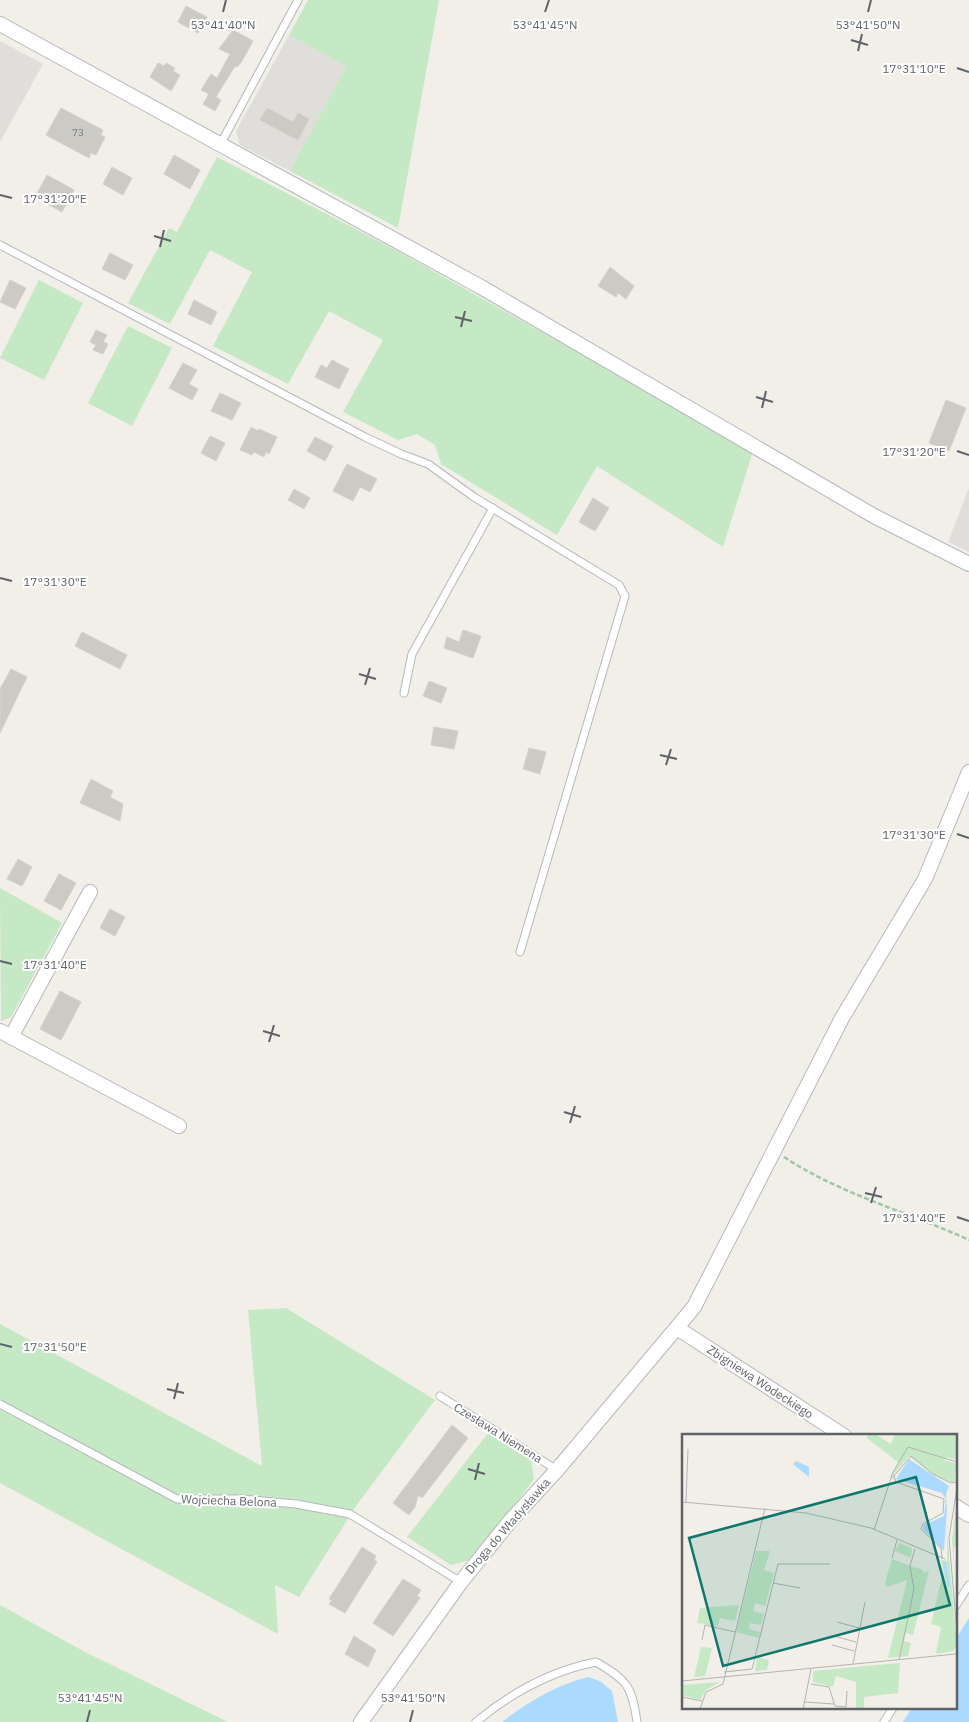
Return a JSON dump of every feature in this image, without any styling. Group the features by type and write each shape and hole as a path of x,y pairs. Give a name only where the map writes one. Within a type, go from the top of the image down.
{"street":[{"path":"0,24 481,287 874,516 969,564"},
{"name":"Droga do Władysławka","path":"361,1722 461,1582 511,1520 557,1470 694,1307 842,1018 926,879 969,772"},
{"path":"90,892 6,1034 179,1126"},
{"name":"Zbigniewa Wodeckiego","path":"677,1328 841,1434"},
{"path":"956,1507 969,1515"}],"lane":[{"path":"220,145 298,0"},
{"path":"0,245 365,437 428,464 493,508 618,585 625,596 520,952"},
{"path":"404,693 412,654 493,508"},
{"name":"Czesława Niemena","path":"440,1396 557,1470"},
{"name":"Wojciecha Belona","path":"0,1404 177,1499 241,1499 296,1504 350,1514 461,1582"},
{"path":"956,1604 969,1585"},
{"path":"476,1722 508,1697 551,1675 596,1662 614,1672 628,1684 635,1705 637,1722"},
{"path":"884,1722 893,1710"}],"path":[{"path":"775,1150 812,1175 925,1220 969,1240"}],"shaded area":[{"path":"289,35 346,66 290,171 240,145 236,131"},
{"path":"0,41 43,64 0,142"},
{"path":"969,488 969,552 948,542"}],"green space":[{"path":"308,0 439,0 398,228 290,171 346,66 289,35"},
{"path":"217,157 392,248 753,451 723,547 597,466 557,535 441,464 435,445 417,434 398,440 343,412 383,340 329,311 288,384 213,346 252,272 210,250 170,324 128,303 169,228 177,232"},
{"path":"39,280 83,303 44,380 0,358"},
{"path":"128,326 172,348 132,426 88,403"},
{"path":"0,888 62,923 11,1017 1,1021"},
{"path":"286,1308 435,1400 356,1506 299,1597 275,1585 278,1634 0,1483 0,1324 262,1466 248,1310"},
{"path":"488,1433 531,1460 534,1479 474,1559 451,1565 407,1537"},
{"path":"0,1605 85,1652 228,1722 0,1722"}],"water":[{"path":"969,1618 969,1722 903,1722 911,1710 956,1710 956,1638"},
{"path":"588,1677 600,1681 612,1691 618,1722 502,1722 543,1695 576,1680"}],"building":[{"path":"186,6 207,17 198,33 178,22"},
{"path":"233,30 253,41 242,61 237,67 235,66 216,97 221,100 215,111 203,104 209,94 201,90 211,74 217,78 230,54 219,49"},
{"path":"158,63 164,66 166,63 175,68 173,71 180,75 171,91 150,77"},
{"path":"61,108 103,130 101,135 105,137 96,155 91,153 89,158 46,135"},
{"path":"267,108 293,122 298,113 309,119 298,140 260,120"},
{"path":"174,155 200,170 190,189 164,174"},
{"path":"112,167 132,178 123,195 103,184"},
{"path":"47,175 74,190 62,212 35,197"},
{"path":"110,253 133,265 125,280 102,269"},
{"path":"610,267 634,286 626,299 618,293 616,297 598,286"},
{"path":"10,280 26,288 15,309 0,302"},
{"path":"194,300 217,312 211,325 188,314"},
{"path":"96,330 107,335 103,342 108,344 103,354 93,350 96,345 90,342"},
{"path":"332,360 349,369 339,389 315,377 321,365 327,368"},
{"path":"183,363 197,370 189,384 198,389 192,400 169,388"},
{"path":"220,393 241,403 232,420 211,411"},
{"path":"946,400 966,408 949,451 929,443"},
{"path":"251,427 277,437 269,454 266,452 264,457 254,452 252,455 240,450"},
{"path":"210,436 225,443 216,461 201,453"},
{"path":"315,437 333,446 325,461 307,451"},
{"path":"347,464 377,479 370,492 360,487 353,501 333,491"},
{"path":"294,489 310,498 304,509 288,500"},
{"path":"593,498 609,508 595,531 579,522"},
{"path":"463,630 481,636 473,658 444,648 447,637 459,642"},
{"path":"82,632 127,655 120,669 75,646"},
{"path":"11,669 27,677 0,733 0,689"},
{"path":"429,681 447,688 441,703 423,696"},
{"path":"434,727 458,731 454,749 431,745"},
{"path":"529,748 546,752 540,774 523,769"},
{"path":"91,779 113,791 110,797 123,804 120,821 80,803"},
{"path":"18,859 32,867 22,886 7,879"},
{"path":"59,874 76,883 61,910 44,901"},
{"path":"110,909 125,917 115,936 100,928"},
{"path":"60,991 81,1002 61,1040 40,1029"},
{"path":"452,1425 468,1438 422,1498 418,1495 415,1507 409,1515 393,1503"},
{"path":"362,1547 376,1556 374,1560 377,1562 345,1613 329,1604 332,1600 329,1599"},
{"path":"403,1579 421,1590 417,1596 420,1598 393,1636 373,1623"},
{"path":"354,1636 376,1650 368,1667 345,1654"}]}
